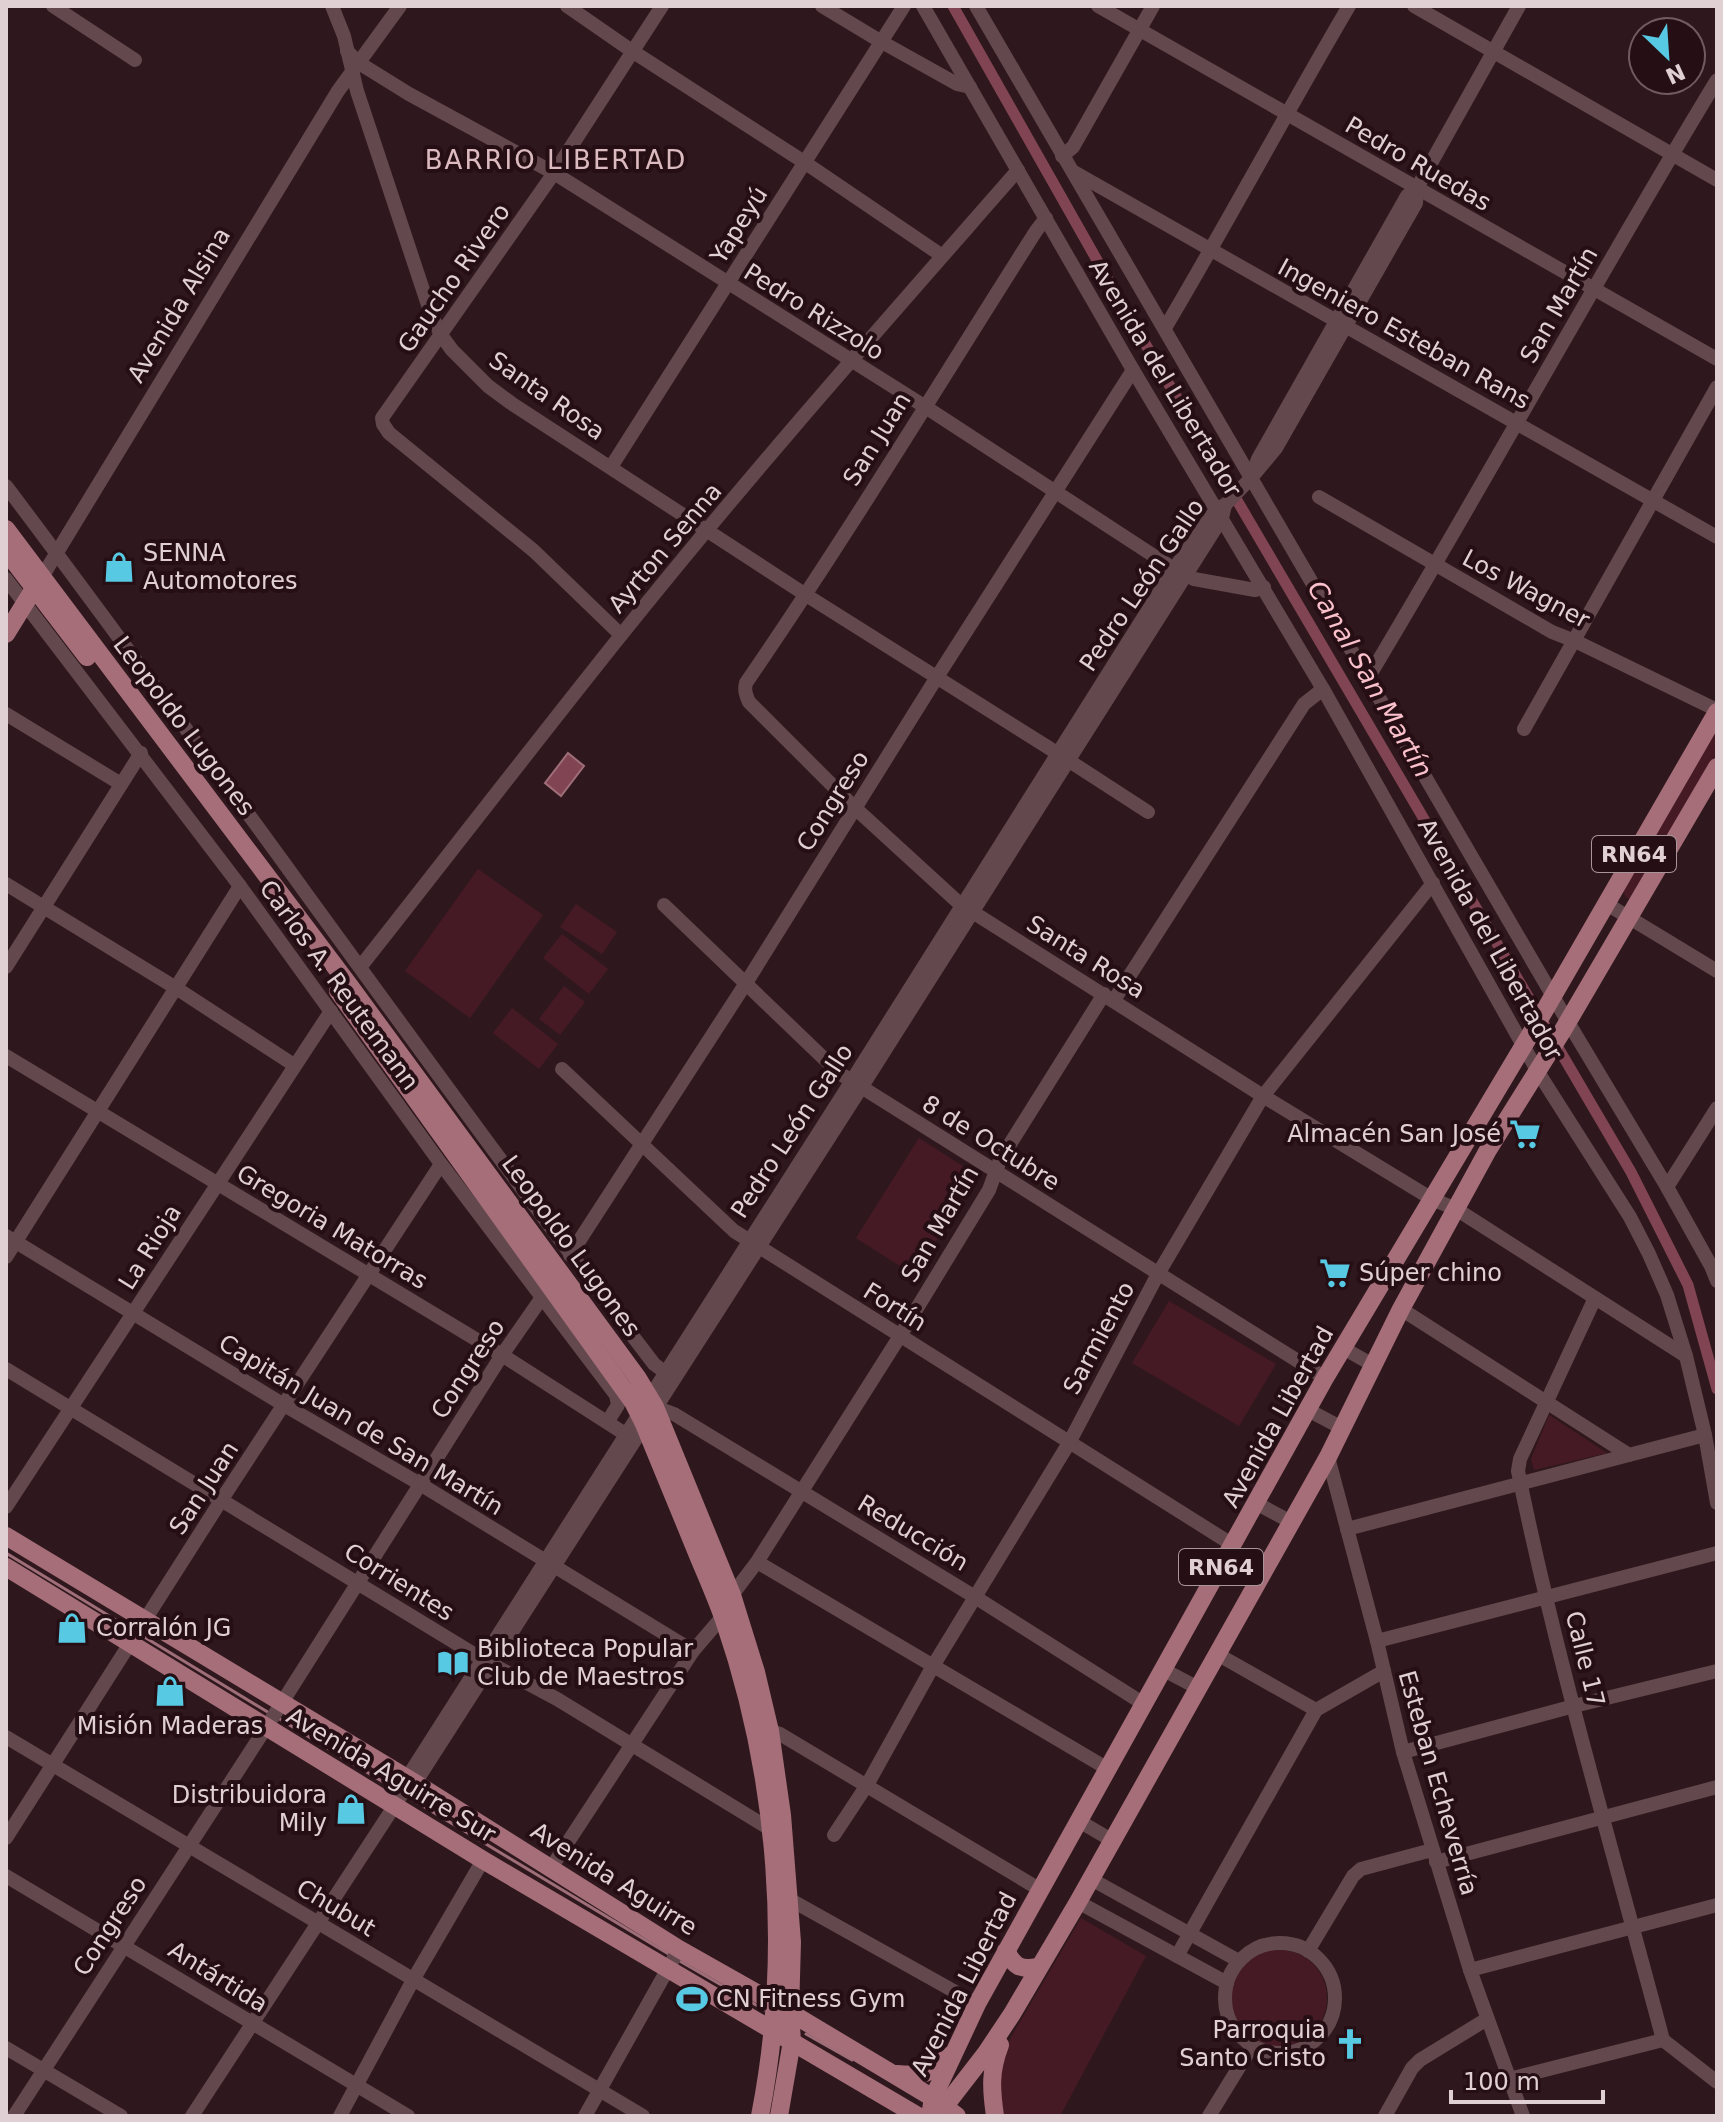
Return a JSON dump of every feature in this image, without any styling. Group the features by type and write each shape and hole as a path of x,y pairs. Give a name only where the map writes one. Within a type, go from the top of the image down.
{"main road":[{"name":"Leopoldo Lugones","path":"6,529 34,590"},
{"name":"Leopoldo Lugones","path":"6,551 349,985 637,1377 641,1419 723,1616 755,1728 770,1829 783,2008 792,2041 779,2116"},
{"name":"Avenida Alsina","path":"6,634 34,590"},
{"name":"Avenida Libertad","path":"940,2111 958,2044 1039,1889 1325,1378 1549,1002 1717,711"},
{"name":"Avenida Libertad","path":"940,2111 1012,2014 1078,1902 1328,1457 1401,1309 1488,1150 1542,1065 1717,767"},
{"name":"Leopoldo Lugones","path":"641,1419 732,1595 770,1731 782,1815 792,1942 783,2008 772,2030 760,2116"},
{"name":"Avenida Aguirre Sur","path":"6,1536 138,1631 274,1715 409,1782"},
{"name":"Avenida Aguirre Sur","path":"6,1567 138,1631 274,1715 396,1803 483,1860 673,1957 772,2030 918,2116"},
{"name":"Avenida Aguirre","path":"409,1782 551,1868 673,1957 783,2008"},
{"path":"1006,1951 1018,1967 1024,1970 1038,1967"},
{"path":"783,2008 890,2073 940,2111"},
{"path":"995,2116 991,2085 993,2064 1012,2014"},
{"path":"890,2073 918,2075 932,2071 958,2044"}],"street":[{"path":"53,6 135,60"},
{"name":"Pedro Rizzolo","path":"332,6 355,67 554,173 1180,572 1194,579 1255,590 1264,587"},
{"name":"Avenida Alsina","path":"34,590 338,91 400,6"},
{"path":"567,6 941,255"},
{"name":"Gaucho Rivero","path":"621,635 534,551 389,433 382,418 554,173 662,6"},
{"path":"822,6 957,84 970,87"},
{"name":"Yapeyú","path":"611,467 904,6"},
{"name":"Avenida del Libertador","path":"923,6 1133,370 1221,510 1433,883 1630,1217 1667,1295 1686,1356 1717,1503"},
{"name":"Avenida del Libertador","path":"976,6 1165,328 1248,481 1368,678 1549,1002 1714,1263 1717,1281"},
{"name":"Pedro Ruedas","path":"1098,6 1717,359"},
{"path":"1062,156 1073,147 1153,6"},
{"path":"1165,328 1349,6"},
{"name":"Pedro León Gallo","path":"192,2116 856,1085 1180,572 1221,510 1276,448 1407,196 1417,188 1519,6"},
{"path":"1420,7 1717,180"},
{"name":"Santa Rosa","path":"355,67 357,91 425,298 441,335 488,386 806,595 1148,812"},
{"name":"San Martín","path":"1368,678 1717,80"},
{"name":"Ayrton Senna","path":"361,966 707,530 941,255 1018,170"},
{"name":"Ingeniero Esteban Rans","path":"1070,170 1717,537"},
{"name":"San Juan","path":"746,683 806,595 1046,218"},
{"name":"Congreso","path":"570,1255 746,983 1133,370"},
{"path":"1524,729 1717,387"},
{"path":"6,486 570,1255 654,1364 669,1376"},
{"name":"Los Wagner","path":"1319,497 1552,632 1717,711"},
{"name":"Carlos A. Reutemann","path":"6,579 34,590 141,753 441,1164 616,1395 618,1405 608,1421"},
{"name":"Santa Rosa","path":"746,683 744,688 749,702 855,808 966,909 1263,1096 1432,1199 1456,1209 1686,1356"},
{"name":"San Martín","path":"732,1595 757,1562 900,1336 989,1190 1000,1160 1304,704 1323,689"},
{"path":"6,714 121,784"},
{"path":"6,967 141,753"},
{"name":"Sarmiento","path":"834,1835 867,1785 933,1666 1069,1443 1158,1274 1263,1096 1433,883"},
{"path":"6,884 176,988 294,1065"},
{"path":"6,1257 11,1239 99,1112 240,886"},
{"path":"1605,903 1717,971"},
{"name":"8 de Octubre","path":"664,905 830,1065 856,1085 1325,1378"},
{"name":"La Rioja","path":"6,1507 331,1011"},
{"name":"Gregoria Matorras","path":"6,1056 608,1421 641,1419"},
{"name":"Fortín","path":"562,1069 725,1223 753,1243 1233,1545"},
{"path":"1667,1187 1717,1108"},
{"name":"San Juan","path":"6,1838 441,1164"},
{"name":"Capitán Juan de San Martín","path":"11,1239 693,1651"},
{"name":"Congreso","path":"14,2116 274,1715 502,1355 543,1296"},
{"name":"Calle 17","path":"1595,1298 1520,1459 1518,1471 1546,1597 1663,2040"},
{"path":"1401,1309 1629,1455"},
{"path":"1343,1348 1373,1365"},
{"name":"Corrientes","path":"6,1369 486,1661 557,1699 770,1829"},
{"path":"1308,1410 1342,1428"},
{"name":"Reducción","path":"641,1419 674,1414 1144,1704"},
{"path":"1347,1529 1705,1435"},
{"name":"Esteban Echeverría","path":"1328,1457 1403,1752 1470,1970 1523,2116"},
{"path":"1256,1503 1291,1522"},
{"path":"1377,1641 1717,1553"},
{"path":"757,1562 1108,1769"},
{"path":"551,1868 693,1651 723,1616"},
{"path":"1217,1654 1316,1710"},
{"path":"1164,1670 1198,1688"},
{"path":"1177,1956 1316,1710 1384,1671"},
{"path":"1403,1752 1717,1671"},
{"path":"770,1731 867,1785 1039,1889"},
{"name":"Chubut","path":"6,1737 643,2116"},
{"path":"1308,1951 1353,1876 1361,1869 1434,1856 1717,1787"},
{"path":"1079,1821 1113,1841"},
{"path":"340,2116 413,1980 483,1860"},
{"name":"Antártida","path":"6,1876 408,2116"},
{"path":"1091,1879 1239,1961"},
{"path":"789,1899 977,2004"},
{"path":"1078,1902 1227,1983"},
{"path":"1470,1970 1717,1905"},
{"path":"1272,1944 1290,1944 1308,1951 1322,1963 1332,1980 1335,1999 1331,2017 1322,2034 1307,2046 1289,2053 1270,2053 1252,2046 1238,2034 1228,2019 1225,2001 1227,1983 1239,1961 1254,1950 1272,1944"},
{"path":"585,2116 673,1957"},
{"path":"1385,2116 1412,2068 1420,2060 1487,2019"},
{"path":"1509,2079 1663,2040 1717,2082"},
{"path":"1209,2116 1252,2046"},
{"path":"6,2048 121,2116"}],"shaded area":[{"path":"1717,728 1717,752 1631,900 1623,891"},
{"path":"568,753 584,766 561,796 545,783"},
{"path":"478,869 543,915 470,1018 405,971"},
{"path":"576,904 617,932 602,954 560,927"},
{"path":"562,934 608,969 589,994 543,958"},
{"path":"564,986 585,1002 560,1035 539,1019"},
{"path":"512,1008 558,1044 539,1069 493,1033"},
{"path":"919,1138 978,1176 914,1275 856,1238"},
{"path":"1169,1301 1276,1364 1239,1426 1132,1363"},
{"path":"1549,1415 1607,1453 1534,1470 1531,1459"},
{"path":"1081,1918 1146,1956 1060,2116 1005,2116 998,2075 1011,2037"},
{"path":"1279,1950 1297,1953 1313,1964 1324,1980 1327,1998 1324,2016 1313,2032 1297,2043 1279,2046 1261,2043 1245,2032 1234,2016 1231,1998 1234,1980 1245,1964 1261,1953"}],"waterway":[{"name":"Canal San Martín","path":"953,6 1123,306 1631,1172 1688,1285 1717,1389"},
{"path":"6,1553 134,1631"},
{"path":"141,1635 271,1714"},
{"path":"278,1718 398,1791"},
{"path":"408,1797 672,1956"},
{"path":"678,1960 765,2010"},
{"path":"806,2034 852,2060"}],"place":[{"name":"SENNA Automotores","path":"119,567"},
{"name":"Almacén San José","path":"1525,1134"},
{"name":"Súper chino","path":"1335,1273"},
{"name":"Corralón JG","path":"72,1628"},
{"name":"Biblioteca Popular Club de Maestros","path":"453,1663"},
{"name":"Misión Maderas","path":"170,1691"},
{"name":"Distribuidora Mily","path":"351,1809"},
{"name":"CN Fitness Gym","path":"692,1999"},
{"name":"Parroquia Santo Cristo","path":"1350,2044"}],"district":[{"name":"BARRIO LIBERTAD","path":"556,160"}]}
